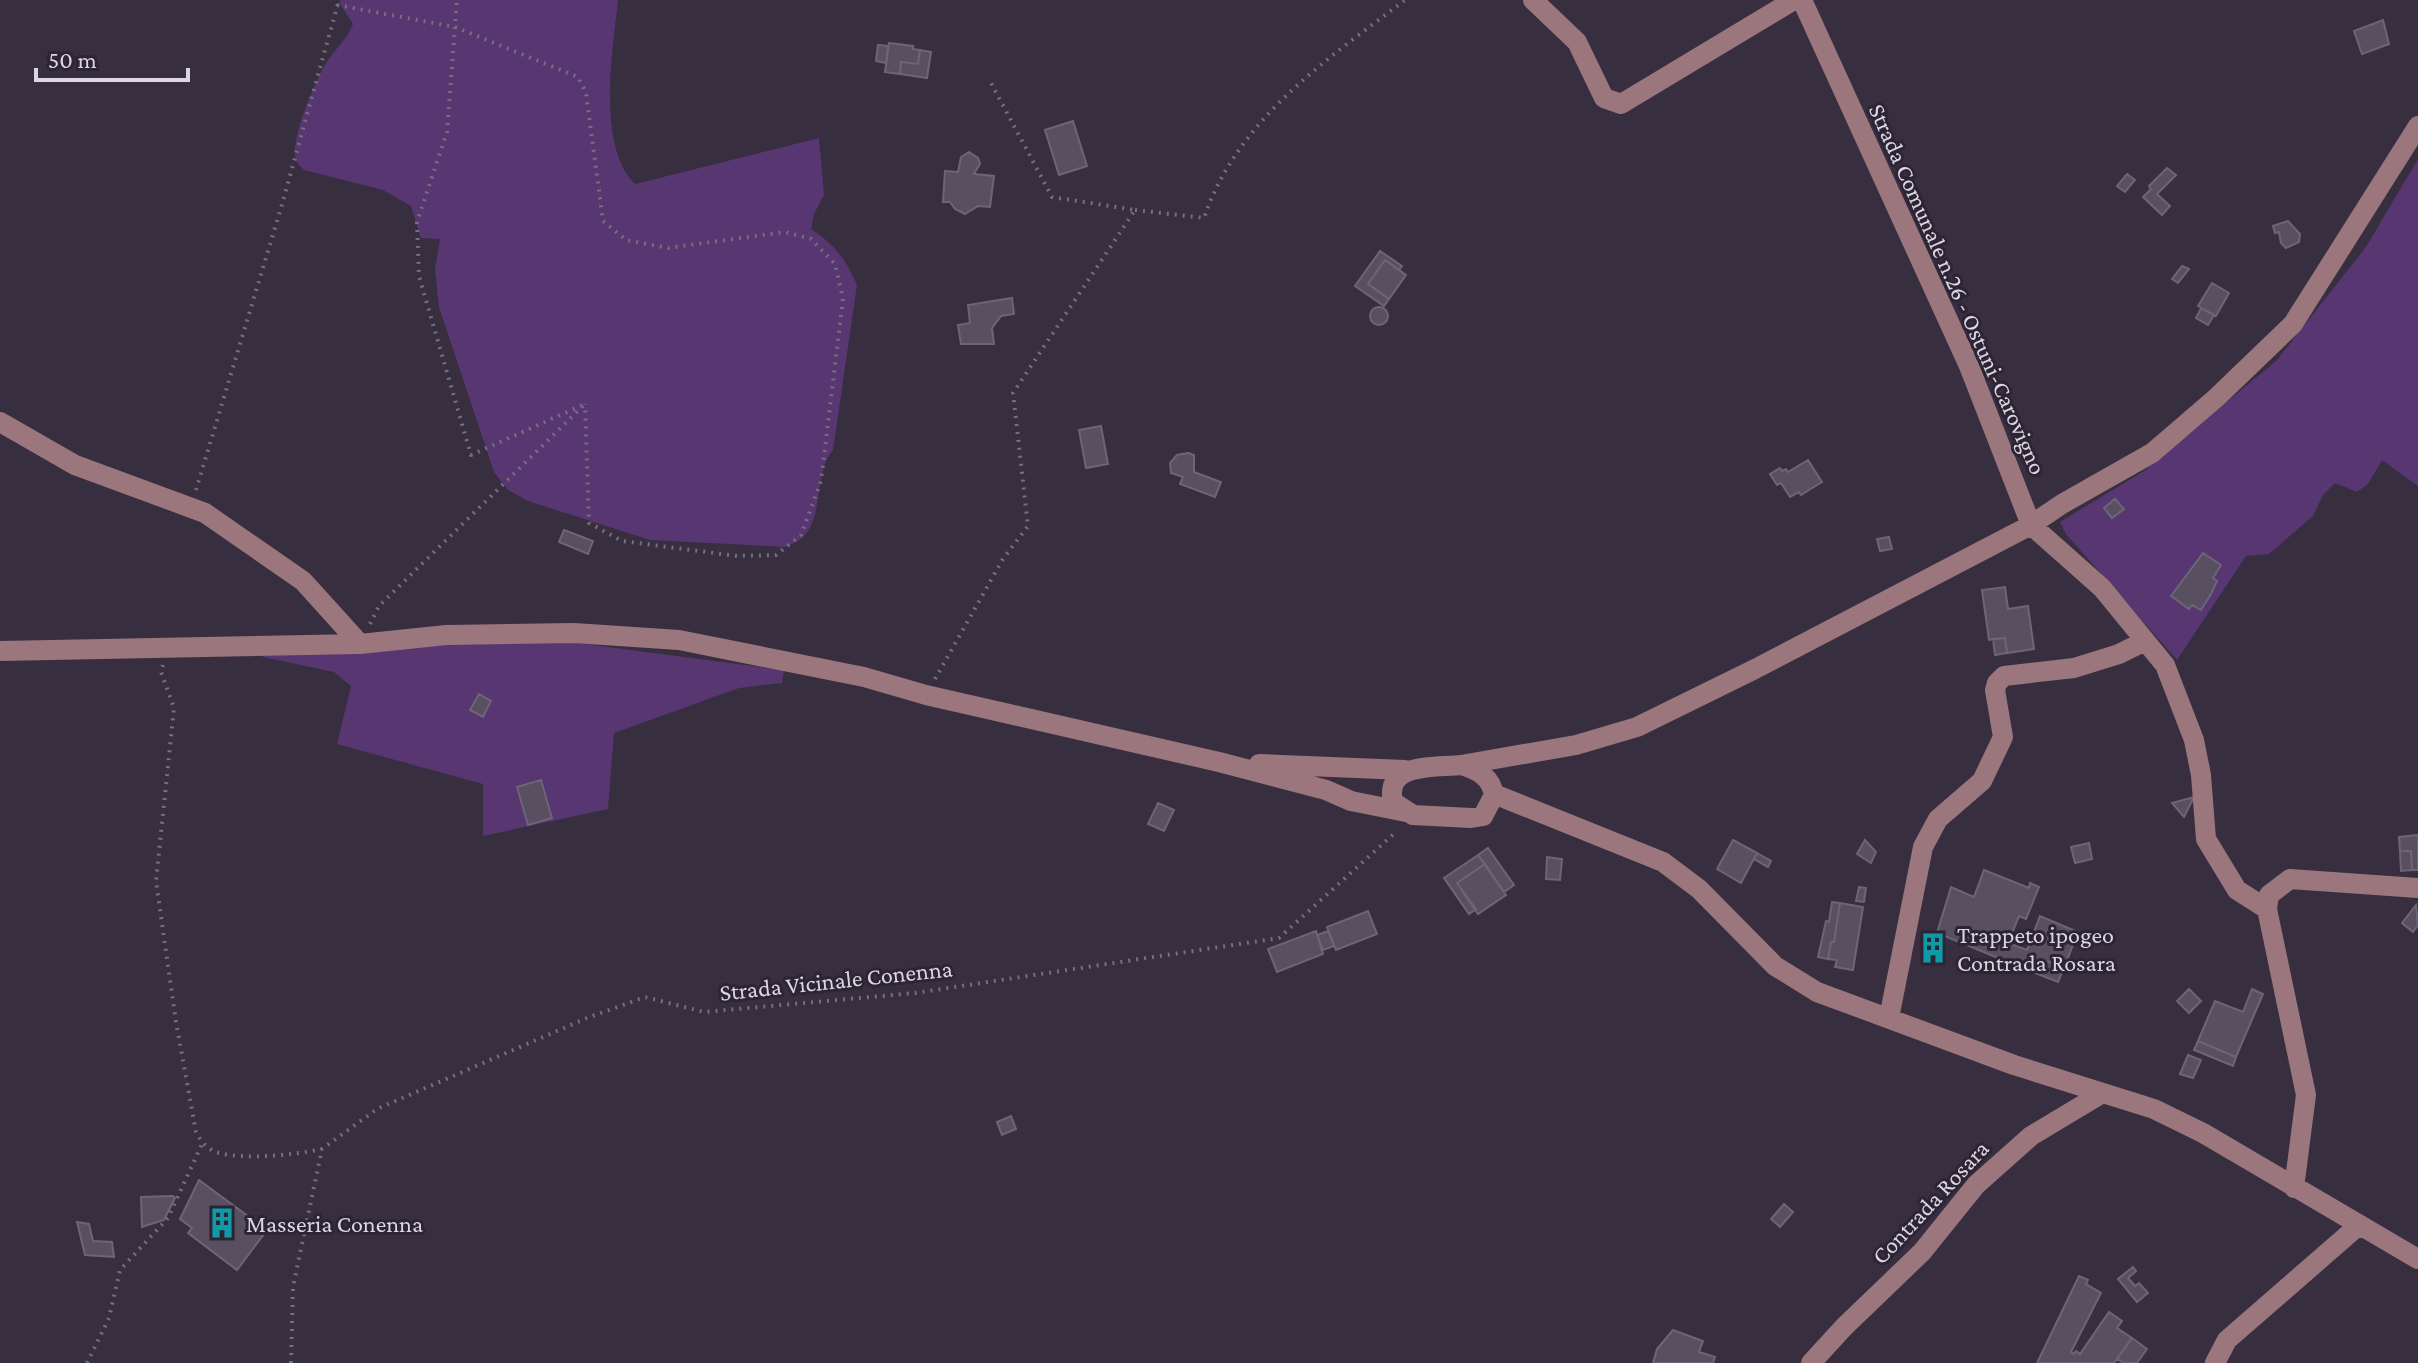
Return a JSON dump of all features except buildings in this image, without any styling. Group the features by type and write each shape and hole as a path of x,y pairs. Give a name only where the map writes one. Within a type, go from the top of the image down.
{"street":[{"path":"1533,0 1577,42 1604,98 1621,104 1794,0"},
{"name":"Strada Comunale n.26 - Ostuni-Carovigno","path":"1802,0 1969,366 2031,525 2102,588 2165,665 2194,740 2201,775 2206,839 2237,890 2267,909"},
{"path":"1219,762 1405,770 1461,765 1551,749 1637,727 2031,525 2152,453 2216,398 2293,324 2418,126"},
{"path":"0,422 75,465 205,513 303,581 360,644"},
{"path":"0,651 360,644 446,635 574,633 679,640 864,677 926,695 1219,762 1326,790 1351,801 1410,814 1471,818 1547,817"},
{"path":"1889,1018 1923,847 1938,819 1982,781 2003,737 1995,690 1997,683 2004,676 2074,668 2119,654 2145,641"},
{"path":"1483,816 1494,790 1515,765 1551,749"},
{"path":"1461,765 1482,774 1494,790 1547,817 1663,862 1699,889 1775,966 1817,992 2101,1094 2154,1109 2418,1259"},
{"path":"1405,770 1394,781 1391,792 1393,802 1410,814"},
{"path":"2294,1188 2306,1095 2267,909 2269,895 2290,879 2418,888"},
{"name":"Contrada Rosara","path":"1811,1363 1922,1252 1976,1185 2031,1136 2101,1094"},
{"path":"2215,1363 2227,1340 2358,1226"}],"path":[{"path":"457,0 447,132 417,222 419,276 471,455 585,404"},
{"path":"991,83 1052,197 1204,218 1213,191 1250,134 1303,78 1405,0"},
{"path":"191,507 281,208 338,3 455,27 578,77 586,93 603,221 626,240 668,248 785,232 811,239 835,264 843,299 821,481 801,535 776,555 737,556 622,541 589,523 585,404"},
{"path":"926,695 1003,559 1028,526 1013,393 1135,210"},
{"path":"360,644 379,606 585,404"},
{"path":"167,647 161,672 174,708 156,881 176,1022 196,1132 202,1144 218,1153 303,1153 322,1149 293,1287 291,1363"},
{"name":"Strada Vicinale Conenna","path":"322,1149 377,1109 587,1018 645,997 704,1012 900,995 1279,938 1410,814"},
{"path":"87,1363 109,1318 120,1270 168,1218 202,1144"}],"shaded area":[{"path":"340,0 618,0 611,70 611,122 623,167 635,184 819,138 824,195 814,214 811,229 839,253 857,285 833,450 823,470 810,528 801,538 786,547 650,540 528,501 508,490 494,472 439,307 435,269 440,239 421,238 411,206 383,190 304,170 296,160 296,140 310,98 325,65 353,24"},
{"path":"2418,159 2418,486 2382,460 2368,484 2357,492 2335,483 2323,495 2313,516 2269,554 2246,556 2177,660 2066,534 2060,522 2144,471 2277,360 2366,247"},
{"path":"562,641 784,670 782,683 739,688 614,733 608,809 483,836 483,784 337,744 351,686 334,672 263,657 262,648"}],"place":[{"name":"Trappeto ipogeo Contrada Rosara","path":"1933,948"},
{"name":"Masseria Conenna","path":"222,1223"}]}
